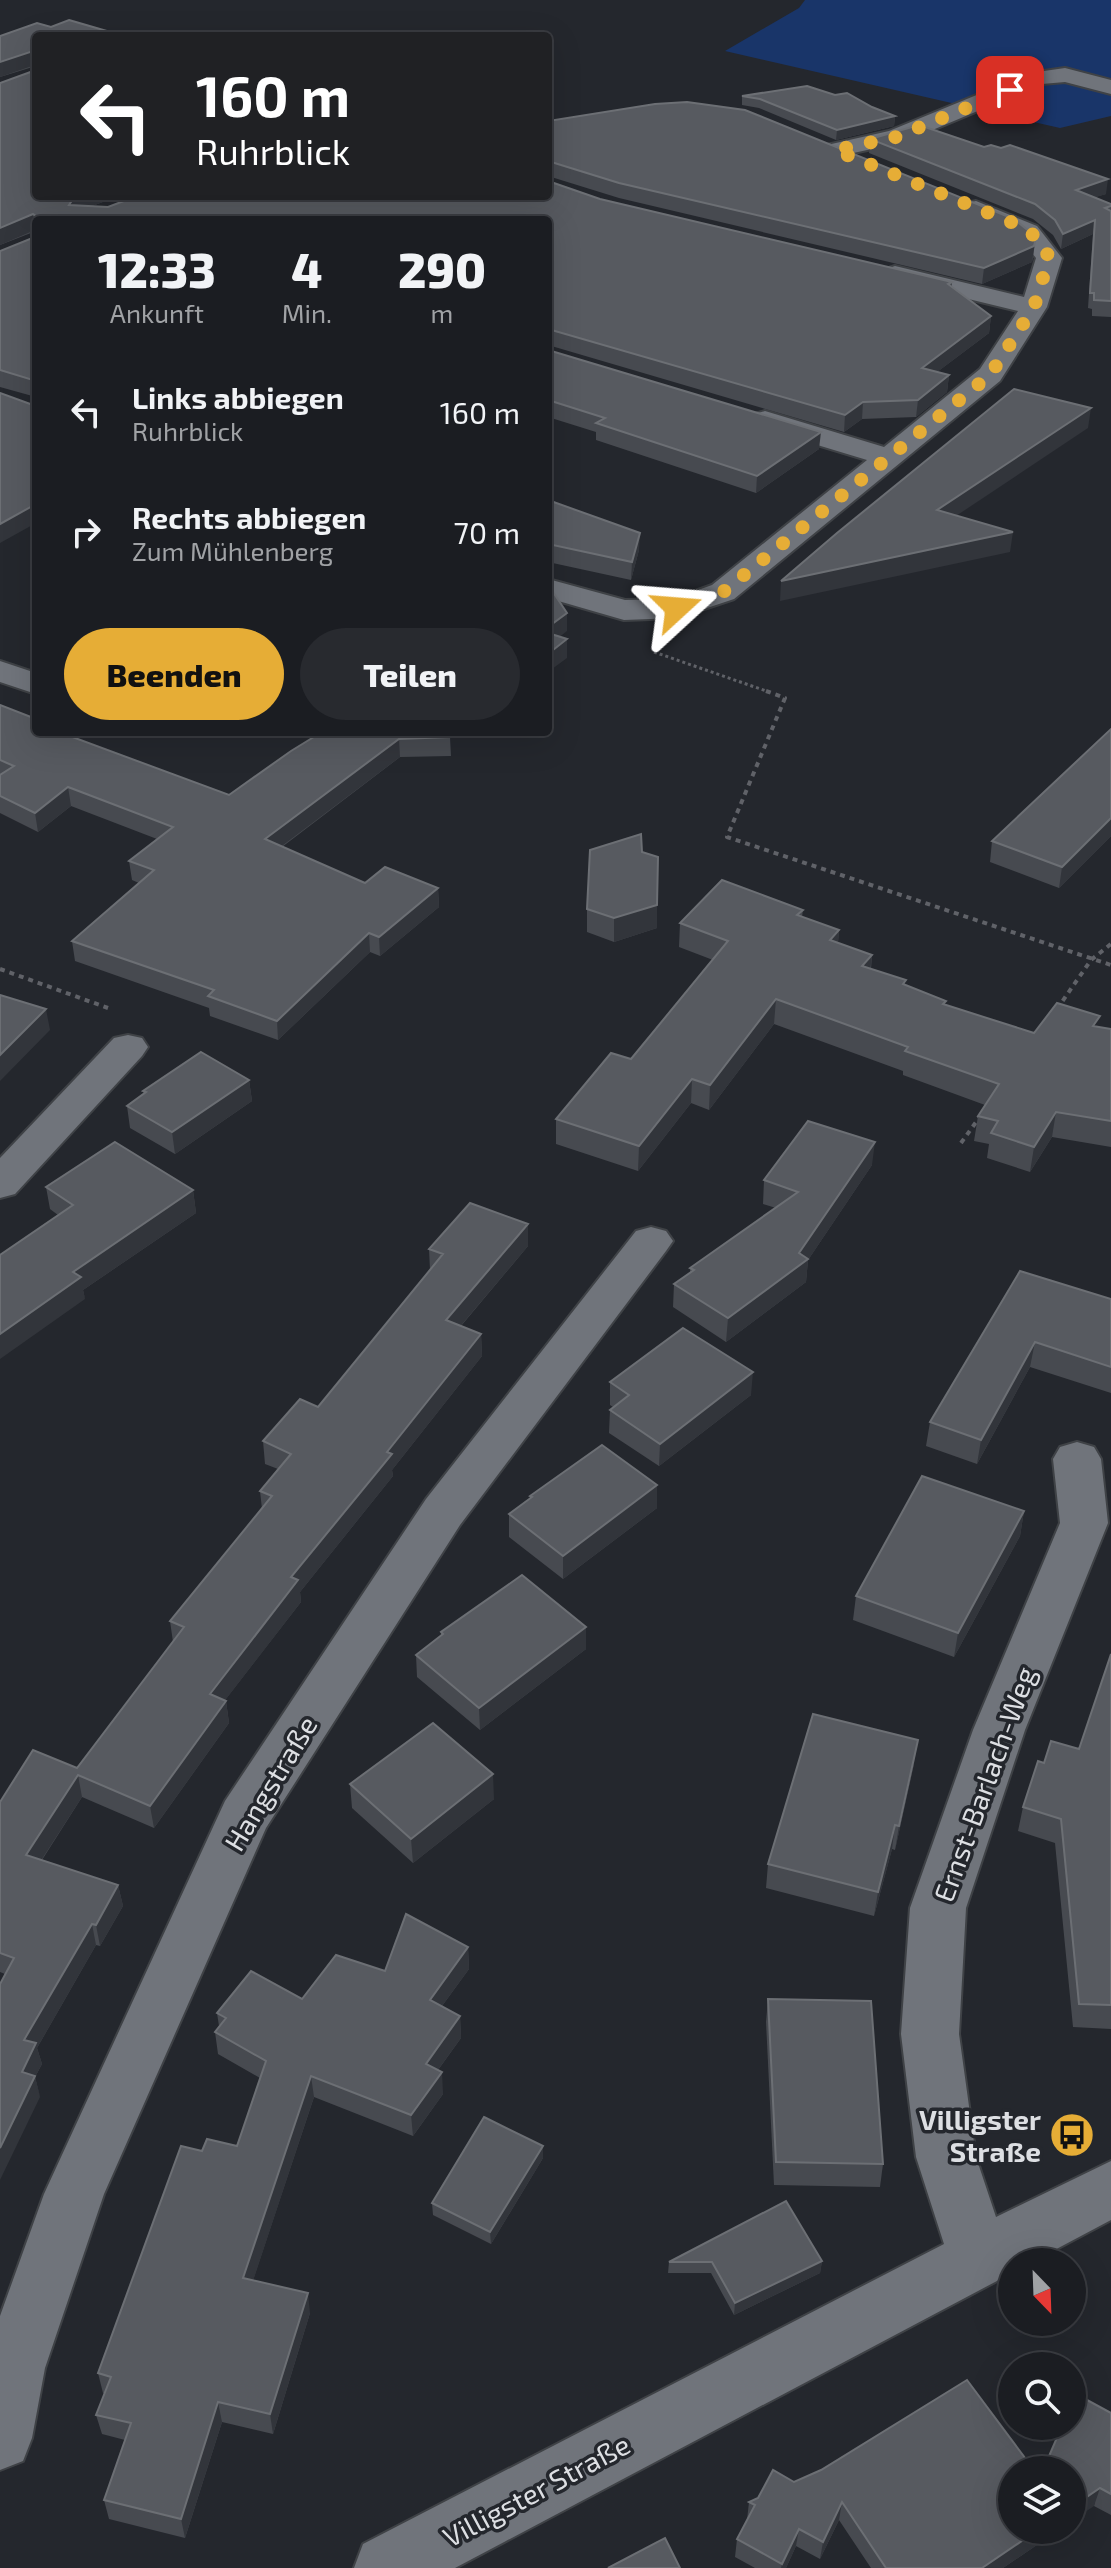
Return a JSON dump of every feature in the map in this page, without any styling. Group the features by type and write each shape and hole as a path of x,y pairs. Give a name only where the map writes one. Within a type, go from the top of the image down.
{"street":[{"path":"879,168 824,145 896,137 1038,78 1065,75 1111,87"},
{"path":"552,589 624,610 677,608 723,592 990,375 1034,307 1049,258 1042,242 1023,227 951,198"},
{"path":"868,268 1034,307"},
{"path":"736,411 888,457"},
{"path":"0,671 32,683"},
{"path":"0,1184 128,1047"},
{"name":"Hangstraße","path":"0,2438 13,2368 74,2194 244,1817 443,1512 651,1241"},
{"name":"Ernst-Barlach-Weg","path":"979,2257 946,2157 930,2034 938,1908 999,1730 1084,1523 1077,1459"},
{"name":"Villigster Straße","path":"387,2568 1111,2189"}],"path":[{"path":"651,651 785,698 727,837 1111,965"},
{"path":"1048,1021 1091,960 1111,944"},
{"path":"0,969 137,1018 128,1047"},
{"path":"961,1143 987,1107"}],"shaded area":[{"path":"805,0 1111,0 1111,116 1060,128 725,51 799,8"}],"building":[{"path":"69,20 110,32 32,32 32,51 0,62 0,36 37,23 51,27"},
{"path":"32,71 32,200 72,200 69,205 108,207 126,200 552,200 552,182 600,199 952,282 948,284 991,316 922,368 949,375 918,400 863,402 845,415 552,330 552,216 33,214 0,228 0,83"},
{"path":"807,86 835,95 847,93 895,116 837,130 760,99 742,96"},
{"path":"687,102 745,110 1014,219 1030,232 1034,246 984,268 619,183 552,162 552,120"},
{"path":"919,125 984,147 1010,145 1108,179 1076,190 1111,204 1105,208 1111,211 1111,301 1094,300 1094,293 1090,293 1095,220 1063,234 1055,220 1035,204 870,139"},
{"path":"32,238 32,380 0,370 0,251"},
{"path":"552,351 821,432 757,476 596,423 605,418 552,401"},
{"path":"1014,389 1091,408 937,510 1013,532 781,581 837,533"},
{"path":"0,393 32,405 32,506 0,524"},
{"path":"552,501 640,533 632,562 552,545"},
{"path":"552,590 567,613 552,624"},
{"path":"552,634 567,639 552,651"},
{"path":"0,705 32,717 32,736 70,736 229,795 315,736 450,736 399,739 265,839 365,883 385,867 438,888 379,937 369,933 277,1021 208,996 214,990 72,941 154,870 129,861 173,827 68,787 35,813 0,796 0,775 14,766 0,760"},
{"path":"1111,729 1111,818 1062,867 992,841"},
{"path":"641,834 642,852 658,857 657,905 614,918 587,909 590,850"},
{"path":"722,880 803,910 797,915 839,930 830,940 872,955 862,966 906,980 903,984 946,1001 943,1004 1034,1033 1057,1003 1100,1016 1093,1026 1111,1029 1111,1121 1056,1112 1034,1147 991,1133 998,1121 978,1116 999,1084 905,1051 908,1047 776,999 710,1085 692,1079 639,1146 556,1119 611,1053 631,1059 728,941 680,923"},
{"path":"0,995 46,1009 0,1055"},
{"path":"201,1052 249,1080 172,1132 127,1106 146,1092 143,1091"},
{"path":"808,1121 875,1142 799,1253 808,1259 728,1318 674,1284 694,1270 690,1268 798,1192 764,1180"},
{"path":"115,1142 193,1190 73,1272 81,1277 0,1334 0,1255 73,1205 46,1187"},
{"path":"470,1203 528,1224 446,1320 481,1334 387,1452 392,1454 291,1577 298,1580 210,1694 226,1701 150,1806 78,1775 26,1855 118,1885 24,2040 36,2043 22,2072 35,2076 0,2148 0,1984 14,1958 0,1953 0,1802 33,1750 77,1768 184,1627 170,1621 272,1496 260,1491 291,1454 263,1441 300,1399 318,1407 443,1254 429,1249"},
{"path":"1020,1271 1111,1299 1111,1367 1035,1342 981,1440 930,1422"},
{"path":"683,1328 753,1372 660,1444 610,1410 629,1395 610,1382"},
{"path":"602,1445 657,1485 563,1556 509,1514"},
{"path":"922,1476 1024,1511 958,1633 856,1596"},
{"path":"522,1575 586,1627 479,1708 416,1655 443,1634 441,1632"},
{"path":"1111,1654 1111,2005 1079,2004 1061,1819 1023,1807 1038,1761 1044,1763 1051,1741 1079,1749"},
{"path":"813,1714 918,1740 899,1826 895,1825 878,1892 768,1864"},
{"path":"433,1723 493,1774 411,1839 350,1784"},
{"path":"406,1914 468,1947 430,2000 460,2016 426,2064 442,2072 411,2115 311,2076 243,2278 308,2293 270,2414 218,2402 181,2519 104,2500 131,2423 96,2415 111,2377 98,2373 181,2146 202,2151 207,2139 237,2146 266,2061 215,2032 226,2018 217,2013 251,1971 302,1999 336,1955 385,1971"},
{"path":"768,1999 871,2001 883,2164 776,2162"},
{"path":"484,2117 543,2146 490,2232 432,2203"},
{"path":"786,2201 822,2261 735,2303 712,2262 669,2262"},
{"path":"967,2380 998,2422 998,2440 1012,2440 1024,2456 998,2456 998,2544 1017,2544 982,2568 886,2568 842,2502 823,2542 799,2529 782,2564 737,2539 755,2505 749,2502 758,2498 773,2470 794,2482 821,2470"},
{"path":"1086,2399 1111,2413 1111,2494 1100,2488 1086,2498 1086,2456 1049,2456 1056,2440 1086,2440"},
{"path":"665,2538 680,2568 608,2568"}],"place":[{"name":"Villigster Straße","path":"1072,2135"}],"route":[{"path":"677,608 723,592 990,375 1034,307 1049,258 1042,242 1023,227 835,150 896,137 1010,90"}]}
